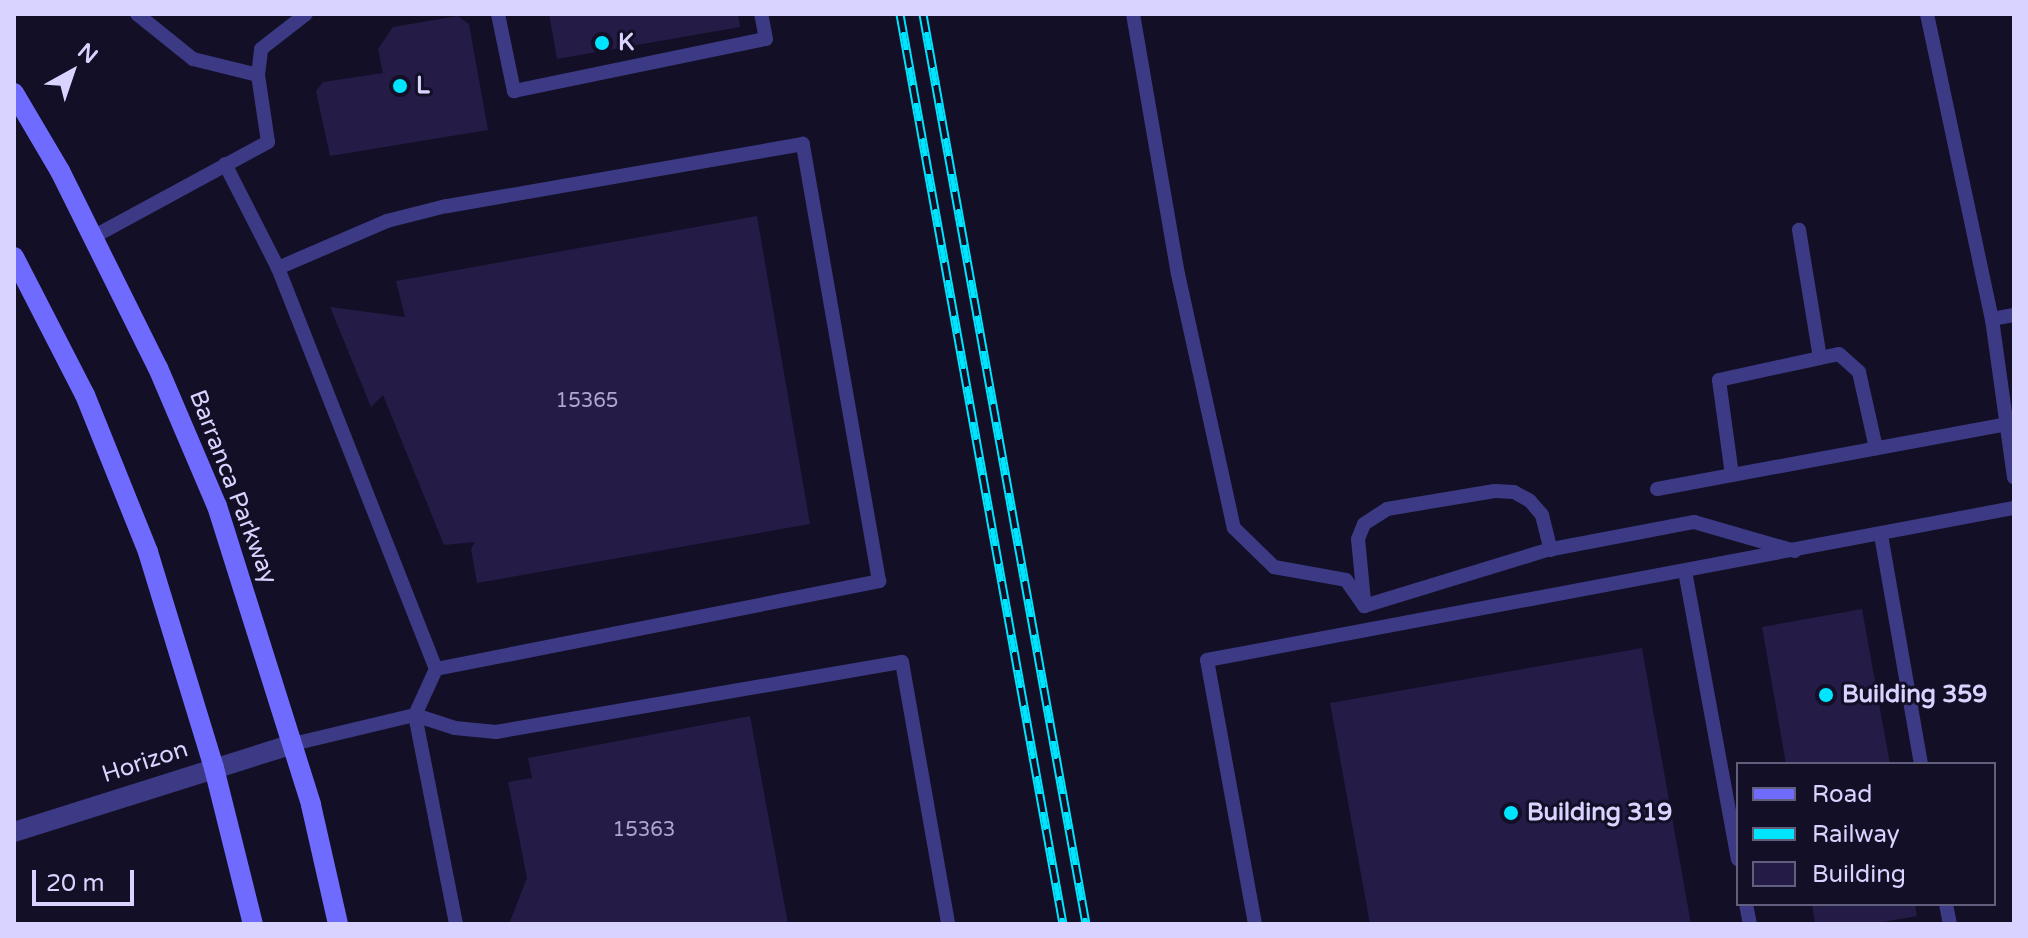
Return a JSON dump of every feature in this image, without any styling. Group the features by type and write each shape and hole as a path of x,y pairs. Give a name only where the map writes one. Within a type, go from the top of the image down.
{"main road":[{"name":"Barranca Parkway","path":"14,93 93,237 158,368 217,506 293,744 338,924"},
{"path":"14,257 85,395 148,552 214,768 253,924"}],"street":[{"name":"Horizon","path":"14,832 293,744"}],"lane":[{"path":"137,14 193,59 258,75"},
{"path":"93,237 268,142 258,75 261,49 306,14"},
{"path":"498,14 514,91 766,39 761,14"},
{"path":"1133,14 1178,274 1234,528 1274,567 1346,580 1364,606"},
{"path":"1927,14 1992,319 2004,425 2014,477"},
{"path":"278,268 387,221 446,206 803,144 879,581 436,669"},
{"path":"225,164 278,268 436,669 415,715 456,924"},
{"path":"1799,230 1820,358"},
{"path":"1992,319 2014,315"},
{"path":"1732,475 1719,380 1839,354 1859,372 1876,448"},
{"path":"1657,489 2004,425"},
{"path":"1364,606 1358,539 1364,524 1387,509 1495,491 1514,492 1530,501 1542,515 1551,550"},
{"path":"1255,924 1207,660 2014,508"},
{"path":"1364,606 1551,550 1694,522 1795,551"},
{"path":"1881,535 1921,762"},
{"path":"1685,571 1736,848"},
{"path":"293,744 415,715 455,728 496,732 902,662 948,924"}],"building":[{"name":"K","path":"549,14 738,14 740,27 557,59"},
{"name":"L","path":"458,16 469,24 488,130 330,156 316,91 323,82 383,73 378,49 393,27"},
{"path":"757,216 810,524 477,583 471,549 475,542 444,545 383,395 371,407 330,307 405,317 396,281"},
{"name":"Building 359","path":"1862,609 1890,762 1786,762 1762,627"},
{"name":"Building 319","path":"1642,648 1691,924 1370,924 1330,703"},
{"path":"750,716 788,924 509,924 527,878 508,782 532,778 528,758"},
{"path":"1812,906 1915,906 1917,916 1872,924 1815,924"}],"railway":[{"path":"900,14 1063,924"},
{"path":"923,14 1086,924"}],"place":[{"name":"K","path":"602,43"},
{"name":"L","path":"400,86"},
{"name":"Building 359","path":"1826,695"},
{"name":"Building 319","path":"1511,813"}]}
